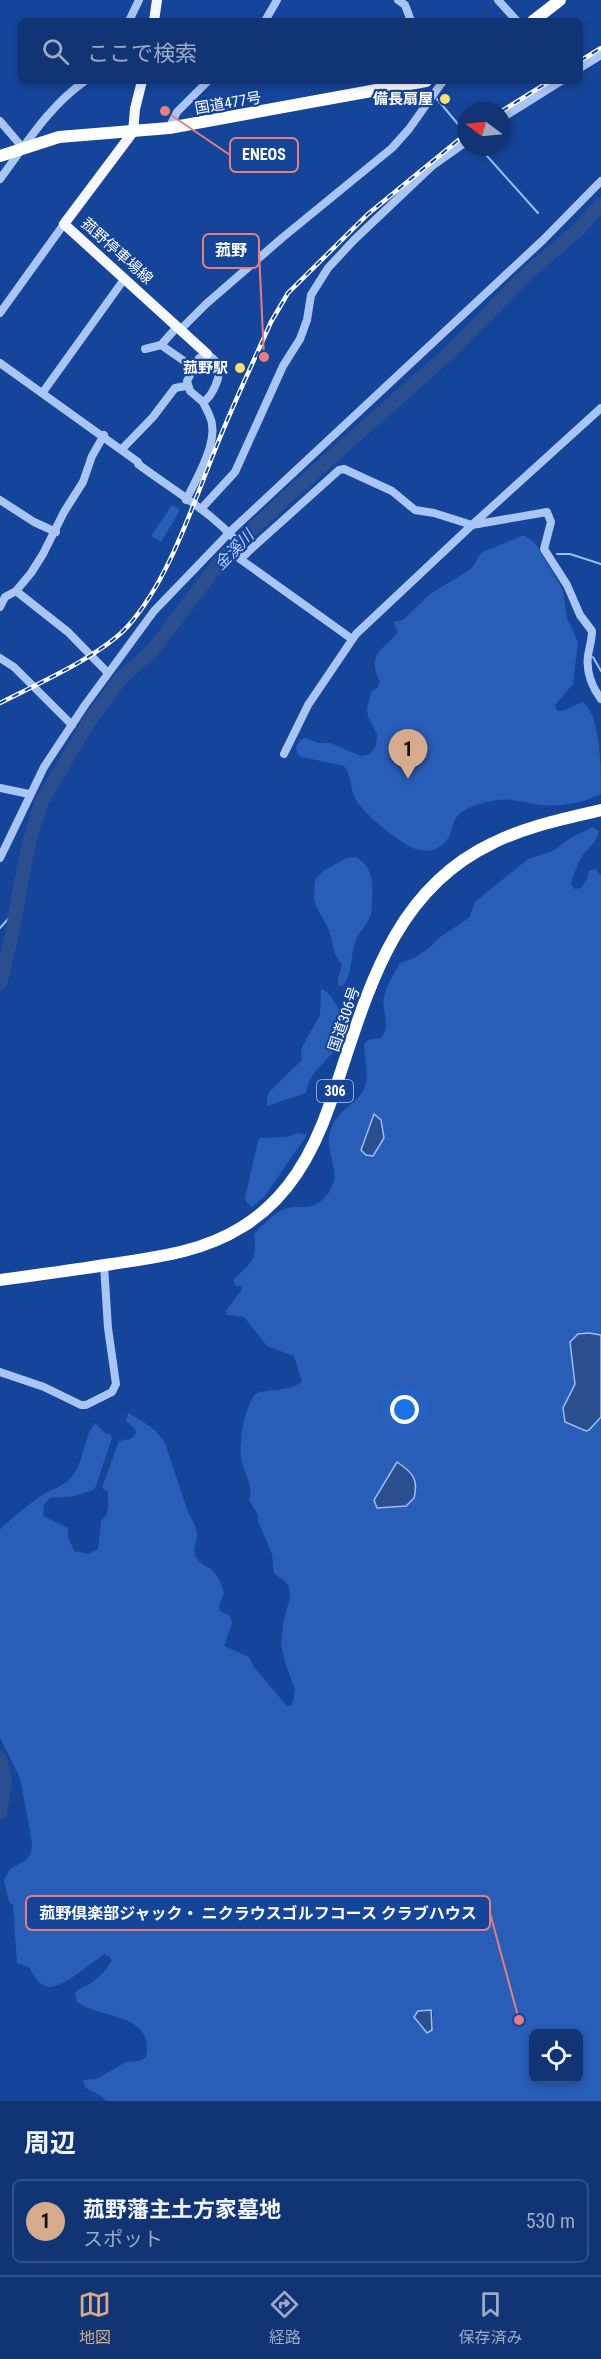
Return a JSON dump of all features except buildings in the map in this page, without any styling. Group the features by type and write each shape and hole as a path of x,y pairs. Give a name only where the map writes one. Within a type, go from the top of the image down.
{"highway":[{"path":"537,18 560,0"},
{"name":"国道477号","path":"0,156 59,137 169,128 410,84"},
{"name":"国道306号","path":"0,1280 161,1257 208,1245 243,1227 275,1201 300,1170 318,1136 377,970 396,932 416,904 453,868 490,844 538,825 601,810"}],"main road":[{"path":"155,18 158,0"},
{"path":"133,132 141,84"},
{"name":"菰野停車場線","path":"133,132 64,224 207,354"}],"street":[{"path":"130,18 139,0"},
{"path":"267,18 277,0"},
{"path":"399,0 405,5 410,18"},
{"path":"498,0 514,18"},
{"path":"583,66 601,55"},
{"path":"0,179 63,97 81,84"},
{"path":"169,128 177,112 205,84"},
{"path":"145,349 161,345 226,286 392,148 409,129 441,84"},
{"path":"511,112 556,84"},
{"path":"0,121 23,148"},
{"path":"201,509 235,472 283,366 300,339 307,320 311,295 328,268 432,166 457,148"},
{"path":"0,858 30,797 72,725 154,611 229,535 543,240 601,181"},
{"path":"0,313 64,224"},
{"path":"43,392 125,278"},
{"path":"161,345 188,363"},
{"path":"186,386 199,358 207,354 216,361 219,371 210,396 203,402"},
{"path":"0,363 104,435 138,464 201,509 245,552"},
{"path":"186,386 203,402 213,430 200,472 186,500"},
{"path":"122,449 153,417 175,388 186,386"},
{"path":"284,753 308,705 352,639 472,525 601,408"},
{"path":"0,607 5,597 16,591 31,573 56,532 64,512 83,482 92,456 104,435"},
{"path":"352,639 240,559 245,552 341,469 392,490 415,510 434,513 472,525 547,512 551,522 544,549 567,585 580,615 592,632 588,659 590,677 601,699"},
{"path":"0,500 34,522 56,532"},
{"path":"16,591 68,632 108,673"},
{"path":"0,657 14,667 72,725"},
{"path":"0,788 30,797"},
{"path":"1,1372 44,1387 81,1405 86,1405 112,1392 116,1384 108,1328 104,1265"}],"shaded area":[{"path":"172,505 180,510 161,542 151,536"},
{"path":"524,535 535,543 563,590 567,618 578,642 573,684 555,705 557,711 582,702 588,708 593,718 599,744 601,794 577,803 559,805 507,800 481,804 459,814 447,840 441,846 428,850 415,849 393,836 362,809 353,794 349,775 344,766 302,757 297,754 296,747 300,740 306,738 318,743 330,743 361,756 370,754 376,746 377,734 368,717 367,709 371,692 378,687 380,682 375,665 378,653 398,632 393,622 403,620 430,594 471,569 481,553"},
{"path":"593,827 599,831 595,841 577,865 571,883 574,889 581,888 589,871 595,869 601,875 601,2101 105,2101 104,2098 86,2088 83,2080 96,2079 126,2062 139,2061 146,2057 147,2042 142,2032 134,2024 77,2002 75,1993 100,1976 112,1961 110,1957 104,1954 69,1980 48,1987 39,1982 29,1967 17,1963 13,1905 9,1902 4,1880 10,1869 25,1861 31,1854 32,1842 20,1778 0,1738 0,1529 38,1498 63,1485 74,1475 95,1423 112,1438 95,1489 75,1496 50,1498 44,1505 43,1516 68,1528 68,1537 74,1551 88,1554 98,1549 101,1521 108,1510 108,1492 102,1488 119,1441 131,1439 136,1433 126,1421 128,1413 150,1426 166,1446 188,1512 194,1523 197,1537 194,1548 196,1557 213,1571 221,1584 224,1594 219,1605 220,1611 230,1616 232,1623 224,1646 249,1657 254,1667 287,1706 292,1705 295,1690 281,1644 284,1618 290,1598 289,1587 285,1581 274,1574 272,1554 258,1521 258,1515 249,1500 250,1489 241,1459 241,1443 245,1416 255,1394 289,1388 302,1382 294,1356 267,1346 244,1317 227,1315 226,1311 242,1289 241,1286 236,1286 233,1280 252,1260 255,1250 254,1234 267,1221 287,1208 312,1206 321,1201 329,1192 334,1174 329,1141 330,1132 337,1118 361,1095 364,1089 367,1073 364,1044 368,1040 381,1038 384,1032 386,1027 385,993 400,963 414,958 469,918 475,902 528,859 553,851 572,837","holes":["431,2010 433,2013 432,2030 425,2031 422,2028 418,2011"]},
{"path":"356,857 366,866 371,876 372,910 356,939 350,970 343,986 338,985 342,965 335,954 329,930 314,899 315,880 324,870 347,858"},
{"path":"321,989 329,994 346,1017 339,1043 313,1075 306,1093 267,1106 270,1091 302,1060 301,1049 320,1015"},
{"path":"374,1114 381,1120 384,1138 373,1156 366,1155 361,1150"},
{"path":"298,1133 307,1135 264,1197 252,1207 245,1198 258,1141 260,1138 287,1137"},
{"path":"578,1334 601,1335 601,1417 586,1431 565,1422 563,1408 575,1384 570,1342"},
{"path":"397,1462 407,1469 415,1481 414,1498 406,1506 377,1508 374,1500"},
{"path":"431,2010 432,2030 427,2033 414,2017 418,2011"}],"waterway":[{"path":"437,99 457,123"},
{"path":"487,156 538,213"},
{"name":"金溪川","path":"0,983 29,846 42,801 90,720 121,678 153,650 225,555 449,353 530,271 578,230 601,204"},
{"path":"557,554 570,554 601,564"},
{"path":"593,657 601,671"},
{"path":"0,928 16,910"},
{"name":"金溪川","path":"0,1758 5,1782 0,1812"}],"railway":[{"path":"583,59 601,48"},
{"path":"511,105 545,84"},
{"path":"0,703 85,659 128,626 142,608 166,568 240,390 271,322 288,293 368,214 457,141"}],"place":[{"name":"備長扇屋","path":"445,99"},
{"name":"ENEOS","path":"165,111"},
{"name":"菰野","path":"264,357"},
{"name":"菰野駅","path":"240,368"},
{"name":"菰野藩主土方家墓地","path":"408,779"},
{"name":"菰野倶楽部ジャック・ ニクラウスゴルフコース クラブハウス","path":"519,2020"}]}
